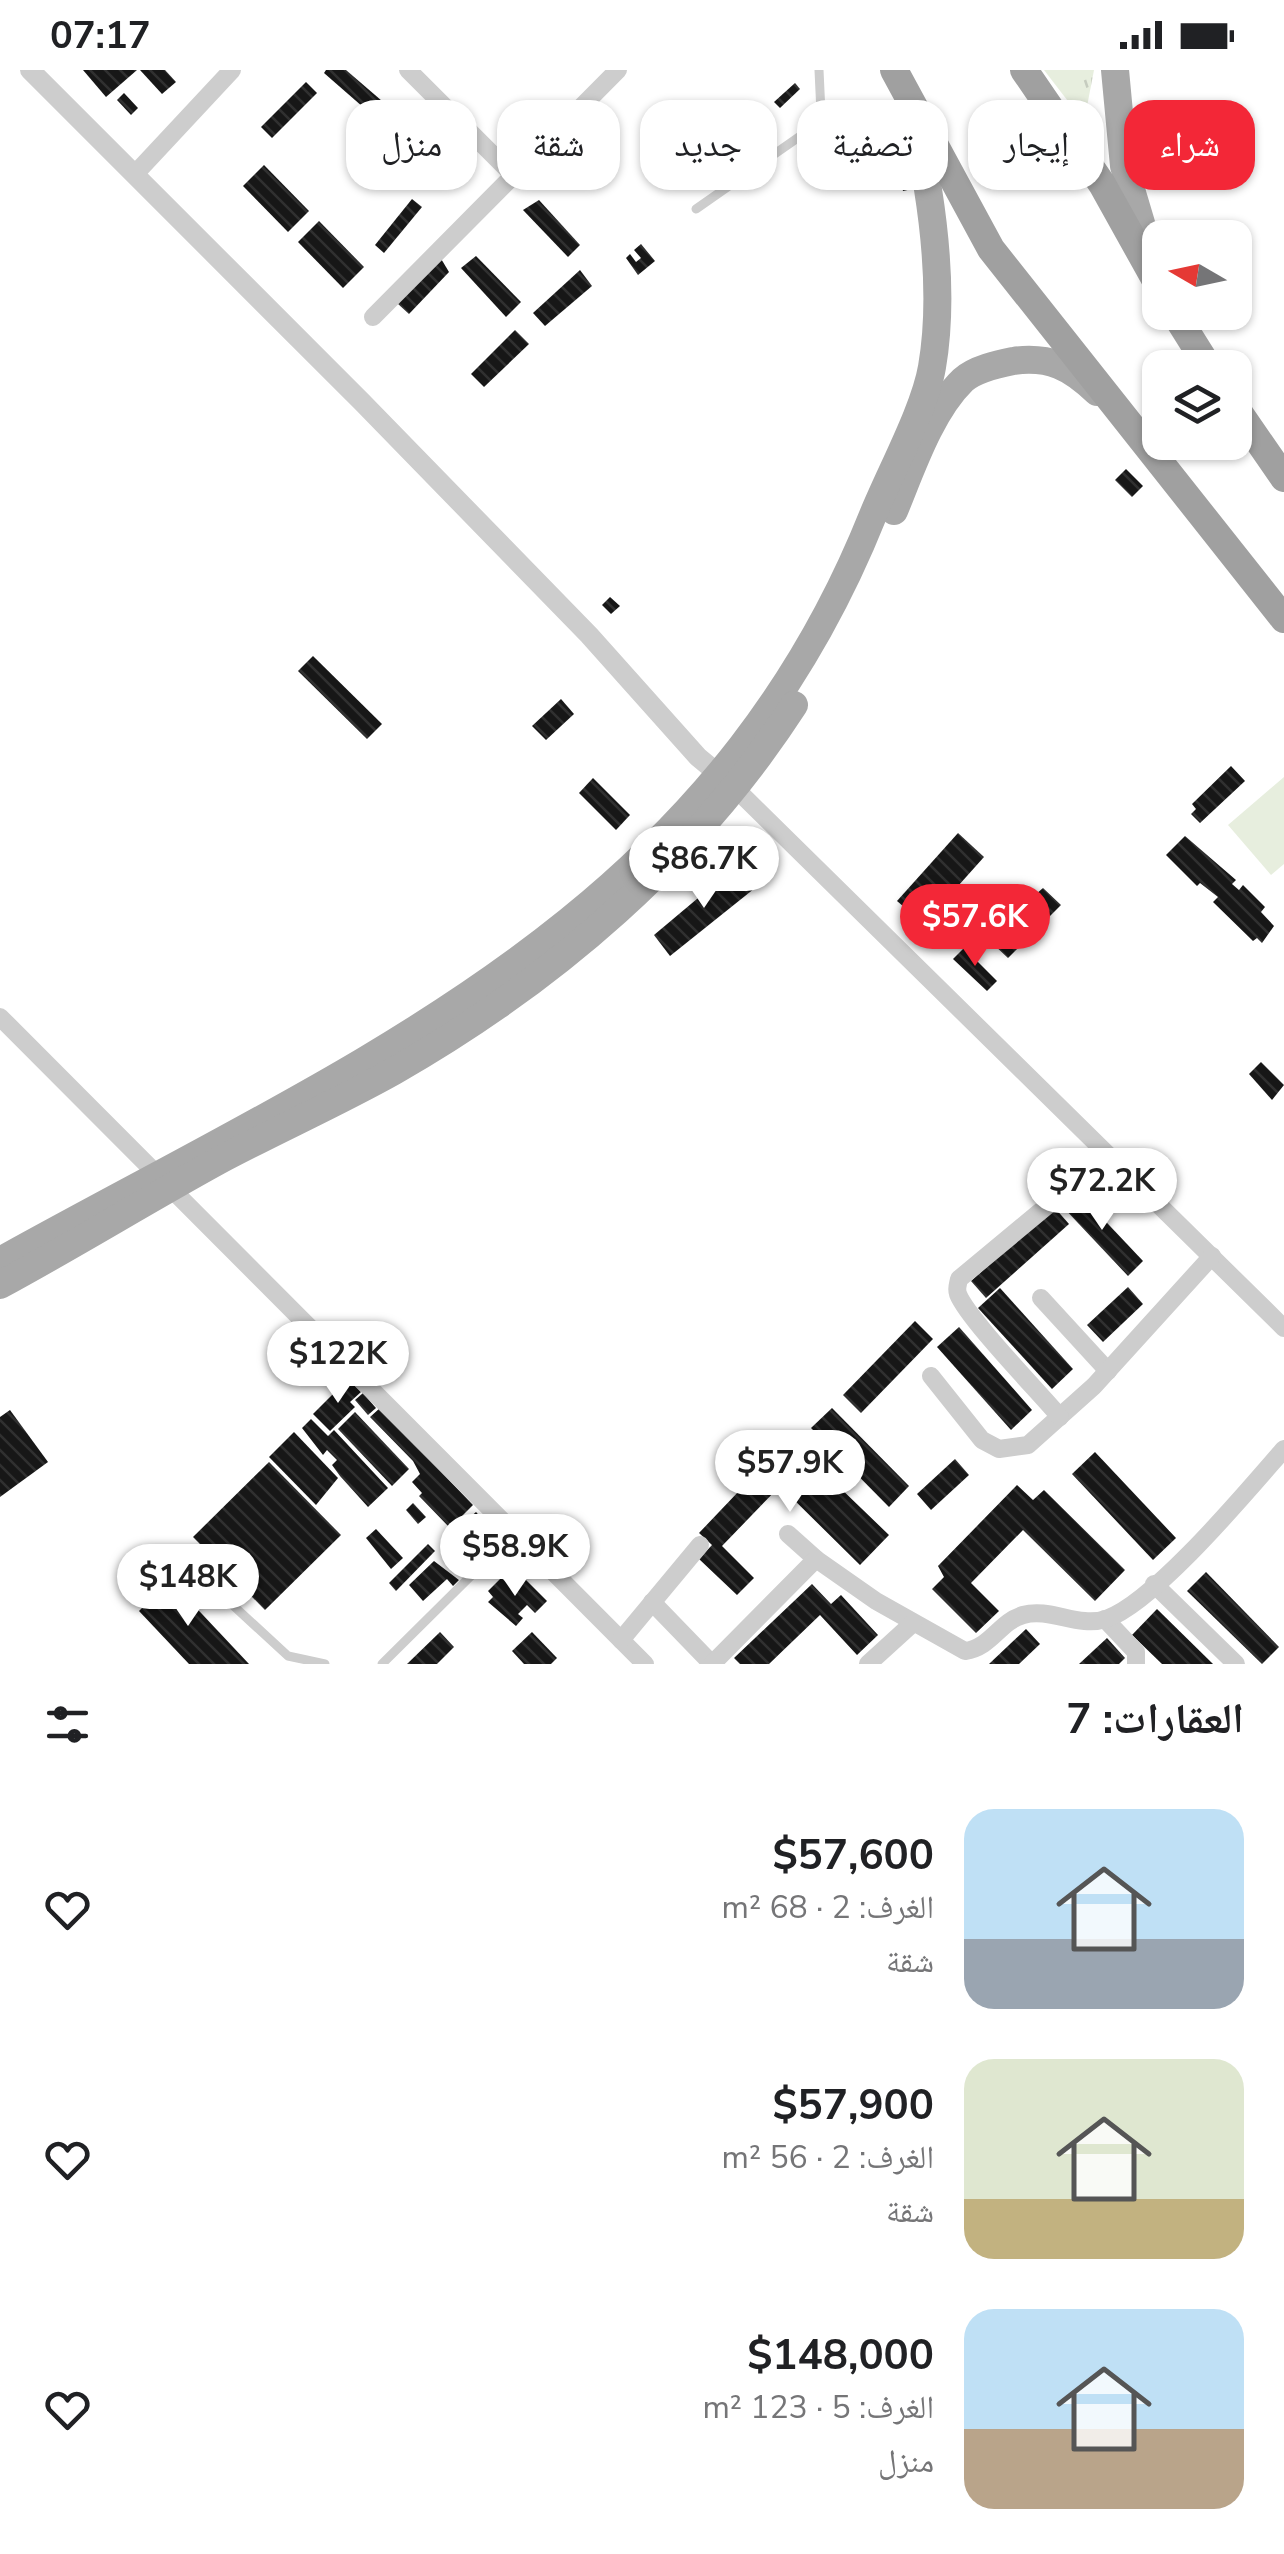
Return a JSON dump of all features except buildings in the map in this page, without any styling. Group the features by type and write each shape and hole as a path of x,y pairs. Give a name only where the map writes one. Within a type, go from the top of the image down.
{"highway":[{"path":"894,70 909,100"},
{"path":"1024,70 1102,184 1142,256"},
{"path":"948,171 991,249 1284,619"},
{"path":"1252,432 1284,478"}],"main road":[{"path":"1115,70 1129,191 1142,226"},
{"path":"728,782 856,558 932,369 933,250 924,190"},
{"path":"0,1261 393,1071 561,958 653,878 816,671 870,568 944,404 965,378 1007,362 1052,360 1078,374 1126,420"},
{"path":"0,1285 164,1182"}],"street":[{"path":"30,70 482,526 728,782 1284,1328"},
{"path":"135,174 232,70"},
{"path":"408,70 497,158"},
{"path":"587,100 618,70"},
{"path":"373,317 497,189"},
{"path":"0,1016 506,1541 644,1664"},
{"path":"1060,1417 976,1318 958,1295 957,1286 960,1279 1107,1156"},
{"path":"931,1376 982,1440 999,1449 1028,1445 1108,1371 1212,1256"},
{"path":"1041,1298 1108,1371"},
{"path":"788,1534 816,1559 914,1623 966,1651 982,1648 1012,1620 1028,1614 1082,1622 1105,1619 1154,1584 1284,1448"},
{"path":"621,1640 700,1545"},
{"path":"652,1602 712,1664 816,1559"},
{"path":"1154,1584 1236,1664"},
{"path":"1105,1619 1136,1652 1136,1664"},
{"path":"868,1664 914,1623"}],"lane":[{"path":"696,209 809,130 821,113 819,70"},
{"path":"382,1664 506,1541"},
{"path":"198,1574 288,1656 325,1664"}],"green space":[{"path":"1044,70 1094,70 1088,100 1067,100"},
{"path":"1284,777 1284,864 1271,875 1228,825"}]}
